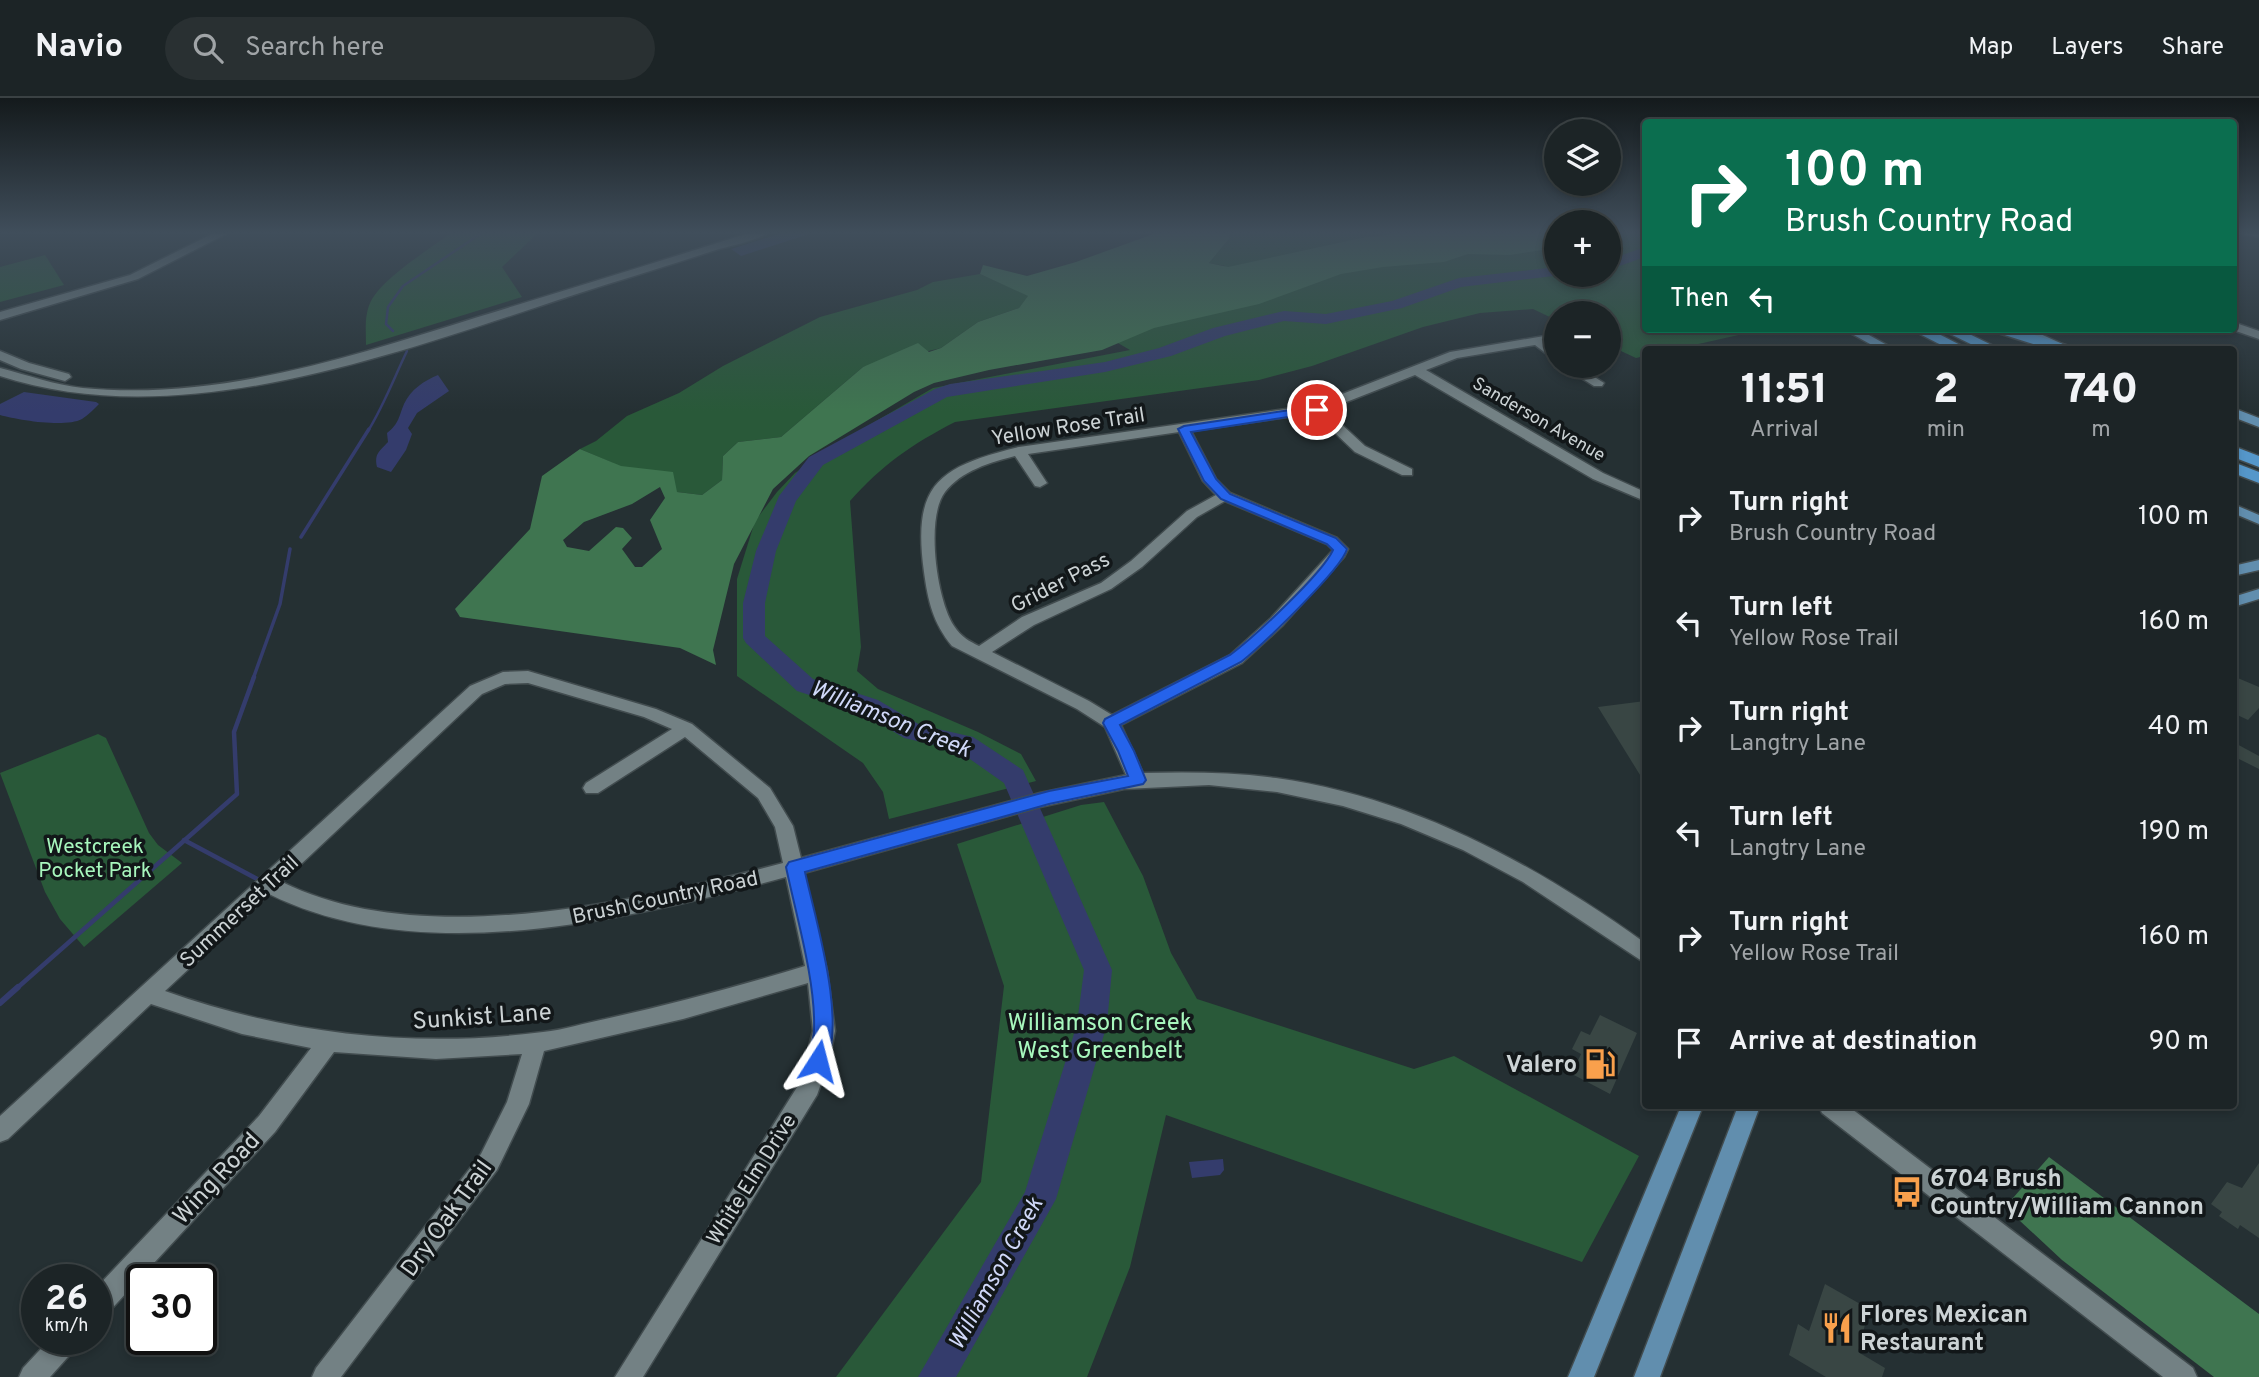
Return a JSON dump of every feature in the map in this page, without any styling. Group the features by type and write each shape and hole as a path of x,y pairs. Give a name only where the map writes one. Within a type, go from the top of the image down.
{"highway":[{"path":"1926,333 1953,346"},
{"path":"1956,333 1986,346"},
{"path":"2013,333 2055,346"},
{"path":"2237,453 2259,462"},
{"path":"2237,469 2259,478"}],"main road":[{"path":"1857,333 1882,346"},
{"path":"2028,333 2058,346"},
{"path":"2237,414 2259,423"},
{"path":"2237,510 2256,520"},
{"path":"2237,571 2259,565"},
{"path":"2237,602 2259,594"},
{"path":"1581,1377 1691,1109"},
{"path":"1647,1377 1748,1109"}],"street":[{"path":"0,316 84,292"},
{"path":"0,355 43,372 92,381 173,382 253,374 348,353 547,292"},
{"path":"0,372 51,386 119,392 176,391 260,381 348,362 573,292"},
{"path":"2237,327 2259,335"},
{"name":"Yellow Rose Trail","path":"1111,723 1083,705 979,654 958,642 946,630 937,614 926,533 928,513 941,489 954,476 974,464 1019,451 1317,410 1454,355 1544,340"},
{"path":"1537,341 1544,347"},
{"name":"Sanderson Avenue","path":"1416,370 1598,476 1642,496"},
{"path":"1589,378 1598,383"},
{"path":"256,395 260,381"},
{"path":"1317,410 1360,449 1407,472"},
{"path":"1137,780 1111,723 1236,659 1253,645 1339,554 1340,549 1332,541 1225,496 1210,481 1184,429"},
{"path":"1019,451 1040,484"},
{"name":"Grider Pass","path":"979,654 1006,633 1029,620 1105,586 1192,514 1225,496"},
{"name":"White Elm Drive","path":"476,690 503,678 528,677 650,713 686,728 764,793 784,826 795,867 817,971 824,1031 818,1061 809,1087 628,1377"},
{"name":"Summerset Trail","path":"0,1132 476,690"},
{"path":"592,788 686,728"},
{"name":"Brush Country Road","path":"268,884 288,895 369,918 461,925 511,924 581,917 643,906 1080,790 1137,780 1233,781 1338,796 1401,815 1450,834 1528,874 1586,910 1642,952"},
{"name":"Sunkist Lane","path":"148,994 246,1027 328,1043 432,1049 536,1043 678,1013 817,971"},
{"name":"Wing Road","path":"112,1290 267,1124 328,1043"},
{"name":"Dry Oak Trail","path":"326,1377 489,1162 518,1104 536,1043"},
{"path":"1834,1109 2184,1377"},
{"path":"32,1377 52,1355"}],"green space":[{"path":"0,292 39,292 0,302"},
{"path":"377,292 518,292 522,297 366,345 367,312"},
{"path":"911,292 1019,292 1029,296 1019,308 978,322 941,348 863,367 781,437 738,442 723,456 722,480 702,495 677,492 611,466 613,463 580,449 596,441 627,416 679,393 723,366 820,317"},
{"path":"1019,292 1293,292 1259,304 1154,328 1102,350 989,370 934,383 914,392 809,456 773,489 734,564 713,650 716,665 680,648 460,617 455,609 530,529 542,476 580,449 621,466 673,472 677,492 702,495 722,480 723,456 738,442 781,437 863,367 918,343 929,352 941,348 978,322 1019,308 1028,296","holes":["660,487 665,498 650,520 662,549 642,567 635,567 622,549 632,538 623,528 616,527 589,551 567,547 563,540 584,522 632,504"]},
{"path":"1185,292 1642,292 1642,333 1747,333 1690,346 1642,346 1642,357 1636,358 1621,351 1621,301 1544,301 1544,314 1533,309 1480,313 1423,327 1312,366 1259,380 955,422 939,430 886,466 850,501 861,647 857,671 878,689 978,732 1021,754 1036,781 889,819 883,792 863,763 737,676 737,579 755,521 795,473 852,435 933,388 1130,350 1111,339"},
{"name":"Westcreek Pocket Park","path":"98,734 106,738 149,833 158,845 182,863 84,947 60,919 45,892 0,773"},
{"name":"Williamson Creek West Greenbelt","path":"1104,802 1143,876 1171,953 1197,999 1414,1069 1454,1056 1639,1156 1582,1262 1166,1115 1130,1267 1087,1377 836,1377 981,1182 1004,986 957,844 1081,805"},
{"path":"2049,1157 2259,1314 2259,1377 2214,1377 2062,1260 2005,1207"}],"water":[{"path":"438,375 449,391 417,413 408,428 412,434 406,450 391,472 377,467 377,455 388,442 387,433 396,423 410,394 418,386"},
{"path":"24,392 99,404 82,419 65,423 29,421 0,415 0,404"},
{"path":"1223,1159 1224,1170 1220,1175 1192,1178 1189,1162"}],"building":[{"path":"2237,678 2259,687 2259,708 2248,720 2237,715"},
{"path":"1642,701 1642,778 1598,707"},
{"path":"2237,744 2259,756 2259,769 2237,758"},
{"name":"Valero","path":"1600,1015 1637,1033 1610,1094 1572,1074 1581,1054 1572,1049 1581,1031 1590,1035"},
{"path":"2259,1163 2259,1238 2240,1225 2238,1229 2219,1216 2222,1212 2211,1204 2227,1182 2242,1188"},
{"name":"Flores Mexican Restaurant","path":"1825,1284 1869,1309 1858,1352 1885,1368 1882,1377 1826,1377 1789,1355 1798,1324 1809,1331"}],"waterway":[{"path":"393,331 386,324 388,307 399,292"},
{"name":"Williamson Creek","path":"936,1377 1039,1199 1092,1024 1098,970 1014,777 964,743 913,732 870,706 805,685 754,638 754,603 766,551 786,500 816,461 950,389 1105,367 1165,352 1219,332 1284,316 1326,319 1396,305 1434,292"},
{"path":"368,431 407,351"},
{"path":"301,537 369,429"},
{"path":"253,679 280,604 290,549"},
{"path":"185,840 237,794 234,732 254,677"},
{"path":"16,989 185,840"},
{"path":"185,840 261,881"},
{"path":"0,1003 18,987"}],"place":[{"name":"Valero","path":"1600,1064"},
{"name":"6704 Brush Country/William Cannon","path":"1907,1192"},
{"name":"Flores Mexican Restaurant","path":"1837,1328"}],"route":[{"path":"818,1061 824,1031 817,971 795,867 1080,790 1137,780 1111,723 1236,659 1305,592 1339,554 1340,549 1332,541 1225,496 1210,481 1184,429 1317,410"}]}
